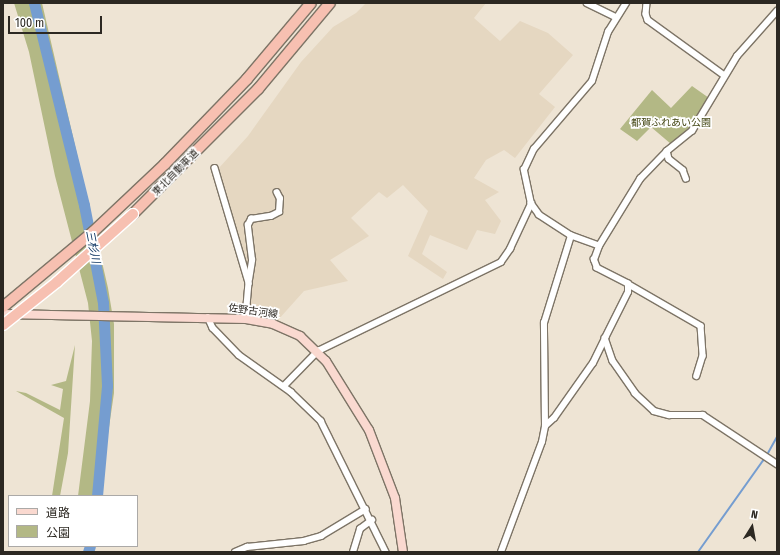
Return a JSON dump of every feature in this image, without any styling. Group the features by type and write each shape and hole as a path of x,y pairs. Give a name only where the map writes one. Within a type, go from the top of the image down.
{"highway":[{"name":"東北自動車道","path":"3,307 128,199 247,79 311,3"},
{"name":"東北自動車道","path":"3,325 57,282 133,214 258,89 330,3"}],"main road":[{"name":"佐野古河線","path":"3,314 208,317 246,319 284,327 300,336 318,351 355,406 382,458 395,498 403,552"}],"street":[{"path":"588,3 616,17"},
{"path":"599,246 571,236 539,215 531,204 524,176 527,158 592,81 608,32 626,3"},
{"path":"647,3 646,14 648,20 724,75"},
{"path":"697,376 703,356 701,326 598,268 594,260 599,246 640,179 667,151 692,132 721,85 724,75 737,56 777,11"},
{"path":"667,151 669,159 683,170 686,178"},
{"path":"215,168 249,283"},
{"path":"246,319 252,260 248,225 251,219 272,216 279,212 280,199 277,193"},
{"path":"284,386 318,351 496,266 510,249 531,204"},
{"path":"501,552 514,510 536,460 545,426 544,323 571,236"},
{"path":"545,426 554,418 593,363 628,292 628,284"},
{"path":"208,317 213,328 239,355 284,386 321,421 372,520 386,552"},
{"path":"606,338 613,361 635,393 654,411 669,415 703,415 777,464"},
{"path":"235,552 247,547 304,541 321,536 366,509"},
{"path":"353,552 360,529 372,520"}],"shaded area":[{"path":"366,3 486,3 474,18 500,41 520,21 548,33 573,55 539,94 555,107 515,158 504,150 486,160 474,178 499,192 485,200 501,221 495,234 477,230 467,250 430,235 422,254 447,272 443,279 408,256 428,211 403,185 387,198 379,192 351,218 369,236 330,260 348,281 304,291 278,320 254,316 250,312 252,282 218,169 248,136 301,62 333,27 356,13"}],"green space":[{"path":"14,3 42,3 108,288 114,324 114,393 99,495 78,495 90,401 92,341 88,303 55,176 29,52"},
{"name":"都賀ふれあい公園","path":"692,86 709,98 691,128 671,144 651,127 637,141 620,129 652,90 671,108"},
{"path":"75,345 68,453 60,495 52,495 64,418 16,391 26,393 60,410 63,389 51,385 66,381"}],"waterway":[{"name":"三杉川","path":"34,3 84,205 103,303 107,386 97,495"},
{"path":"768,453 777,437"},
{"path":"698,552 764,459"},
{"name":"三杉川","path":"88,552 90,547"}]}
